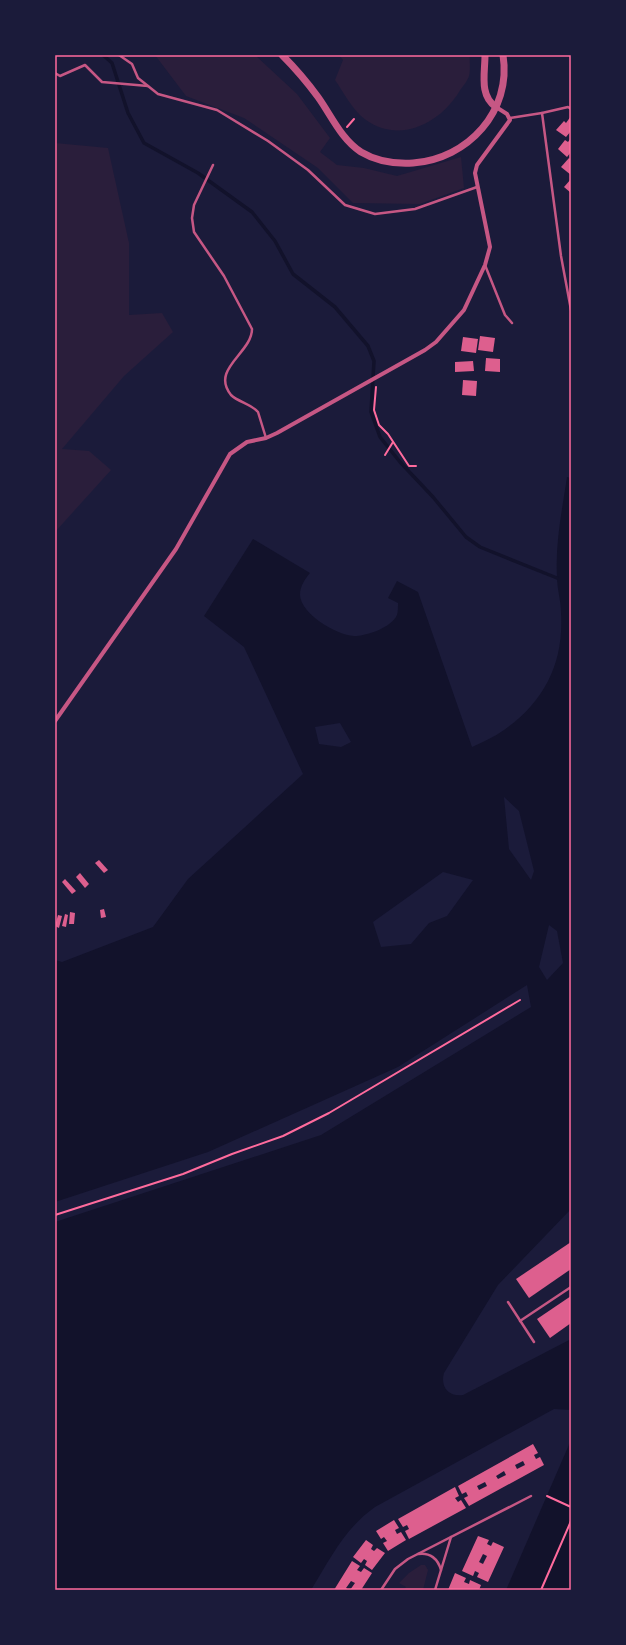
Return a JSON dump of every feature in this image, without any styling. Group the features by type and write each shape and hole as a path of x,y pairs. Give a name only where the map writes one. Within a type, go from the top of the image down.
{"street":[{"path":"282,55 311,87 350,144 361,152 378,159 408,163 445,156 465,146 478,134 496,107 503,86 504,55"},
{"path":"55,721 176,549 230,454 247,442 266,438 321,410 425,350 436,342 464,310 485,265 490,246 486,220 477,187 475,173 477,165 510,121 510,118 488,101 485,93 485,55"}],"lane":[{"path":"119,55 132,64 138,78 158,94 217,110 268,141 308,170 346,205 375,214 415,209 477,187"},
{"path":"55,73 60,76 85,65 102,82 148,86"},
{"path":"510,118 568,107 571,109"},
{"path":"542,113 561,256 571,310"},
{"path":"213,165 194,206 192,218 194,232 224,276 252,329 252,336 228,367 225,377 227,388 233,396 258,412 266,438"},
{"path":"485,265 505,315 512,323"},
{"path":"520,1321 571,1287"},
{"path":"508,1302 534,1342"},
{"path":"381,1590 395,1570 416,1555 531,1496"},
{"path":"435,1590 451,1536"},
{"path":"416,1555 430,1555 437,1562 441,1571"}],"path":[{"path":"376,378 374,410 380,425 409,466 416,466"},
{"path":"385,455 393,442"},
{"path":"55,1215 183,1174 232,1154 283,1136 330,1113 520,1000"},
{"path":"547,1496 571,1507"},
{"path":"540,1590 570,1528 571,1521"}],"shaded area":[{"path":"155,55 255,55 297,94 330,138 320,152 337,165 364,168 397,176 461,157 464,188 420,204 353,203 318,168 244,118 186,96"},
{"path":"339,55 470,55 470,74 451,103 430,121 418,127 405,130 392,130 379,127 366,120 349,102 335,80 343,60"},
{"path":"55,143 108,148 129,243 129,315 162,313 173,332 124,376 62,449 89,451 111,470 55,532"},
{"path":"567,477 571,478 571,1209 498,1285 444,1373 443,1383 450,1393 463,1395 571,1339 571,1410 554,1409 375,1507 364,1515 347,1534 311,1590 55,1590 55,1222 321,1135 531,1007 527,985 398,1067 208,1152 55,1202 55,960 62,962 153,927 188,879 303,774 244,647 204,616 253,539 310,573 302,586 300,595 306,609 329,628 347,635 359,636 371,633 394,620 397,615 398,603 388,598 397,581 418,592 472,747 504,730 518,719 540,694 549,680 555,665 561,631 561,608 557,582 557,552 559,527","holes":["340,723 351,742 341,747 319,744 315,727","504,797 519,811 534,871 531,880 509,849","443,872 473,880 447,916 429,923 411,944 381,947 373,922","549,925 557,931 563,963 547,980 539,967"]},
{"path":"571,1440 571,1590 506,1590"},
{"path":"421,1565 425,1565 428,1570 423,1590 404,1590 406,1587 399,1583 409,1573"}],"building":[{"path":"571,116 571,131 566,137 556,130 564,121 566,123"},
{"path":"571,138 571,152 567,157 558,149 565,140 568,142"},
{"path":"569,158 571,160 571,175 561,167"},
{"path":"571,179 571,193 564,187"},
{"path":"480,336 495,338 493,352 478,350"},
{"path":"463,337 478,339 476,353 461,351"},
{"path":"486,358 500,359 500,372 485,371"},
{"path":"473,361 474,371 455,372 455,362"},
{"path":"463,380 477,381 476,396 462,395"},
{"path":"99,860 108,870 104,873 95,863"},
{"path":"80,873 89,884 85,888 76,877"},
{"path":"65,879 76,891 72,894 62,882"},
{"path":"104,909 106,917 101,918 100,910"},
{"path":"70,912 75,913 74,924 69,924"},
{"path":"65,914 68,915 66,927 62,926"},
{"path":"58,915 62,916 59,928 55,926"},
{"path":"571,1242 571,1269 529,1298 516,1279"},
{"path":"571,1296 571,1323 550,1338 537,1319"},
{"path":"533,1444 538,1453 534,1455 536,1459 540,1457 544,1465 469,1506 464,1498 468,1496 466,1492 462,1494 458,1486","holes":["523,1461 525,1465 517,1469 515,1465","504,1471 506,1475 498,1479 496,1476","485,1482 487,1486 479,1490 477,1486"]},
{"path":"455,1487 459,1496 455,1498 458,1502 461,1500 466,1508 409,1539 405,1531 409,1529 407,1525 403,1527 398,1519"},
{"path":"394,1520 399,1528 395,1530 397,1534 401,1532 406,1540 388,1551 383,1543 387,1541 384,1537 381,1539 376,1531"},
{"path":"478,1536 489,1540 487,1544 491,1546 493,1542 504,1547 488,1582 477,1577 479,1573 475,1571 473,1576 462,1571","holes":["483,1554 487,1556 483,1564 479,1562"]},
{"path":"366,1540 373,1545 371,1549 374,1551 377,1548 385,1553 372,1570 365,1565 367,1561 364,1559 361,1563 353,1557"},
{"path":"352,1561 360,1566 357,1570 361,1572 364,1568 372,1573 361,1590 350,1590 355,1583 351,1581 346,1588 349,1590 334,1590"},
{"path":"455,1573 466,1578 464,1582 469,1584 470,1580 481,1585 479,1590 448,1590"}],"waterway":[{"path":"103,55 112,63 128,113 144,143 198,173 252,212 275,241 293,274 335,307 368,346 374,361 371,412 380,437 400,462 433,497 466,537 480,547 557,578"}]}
